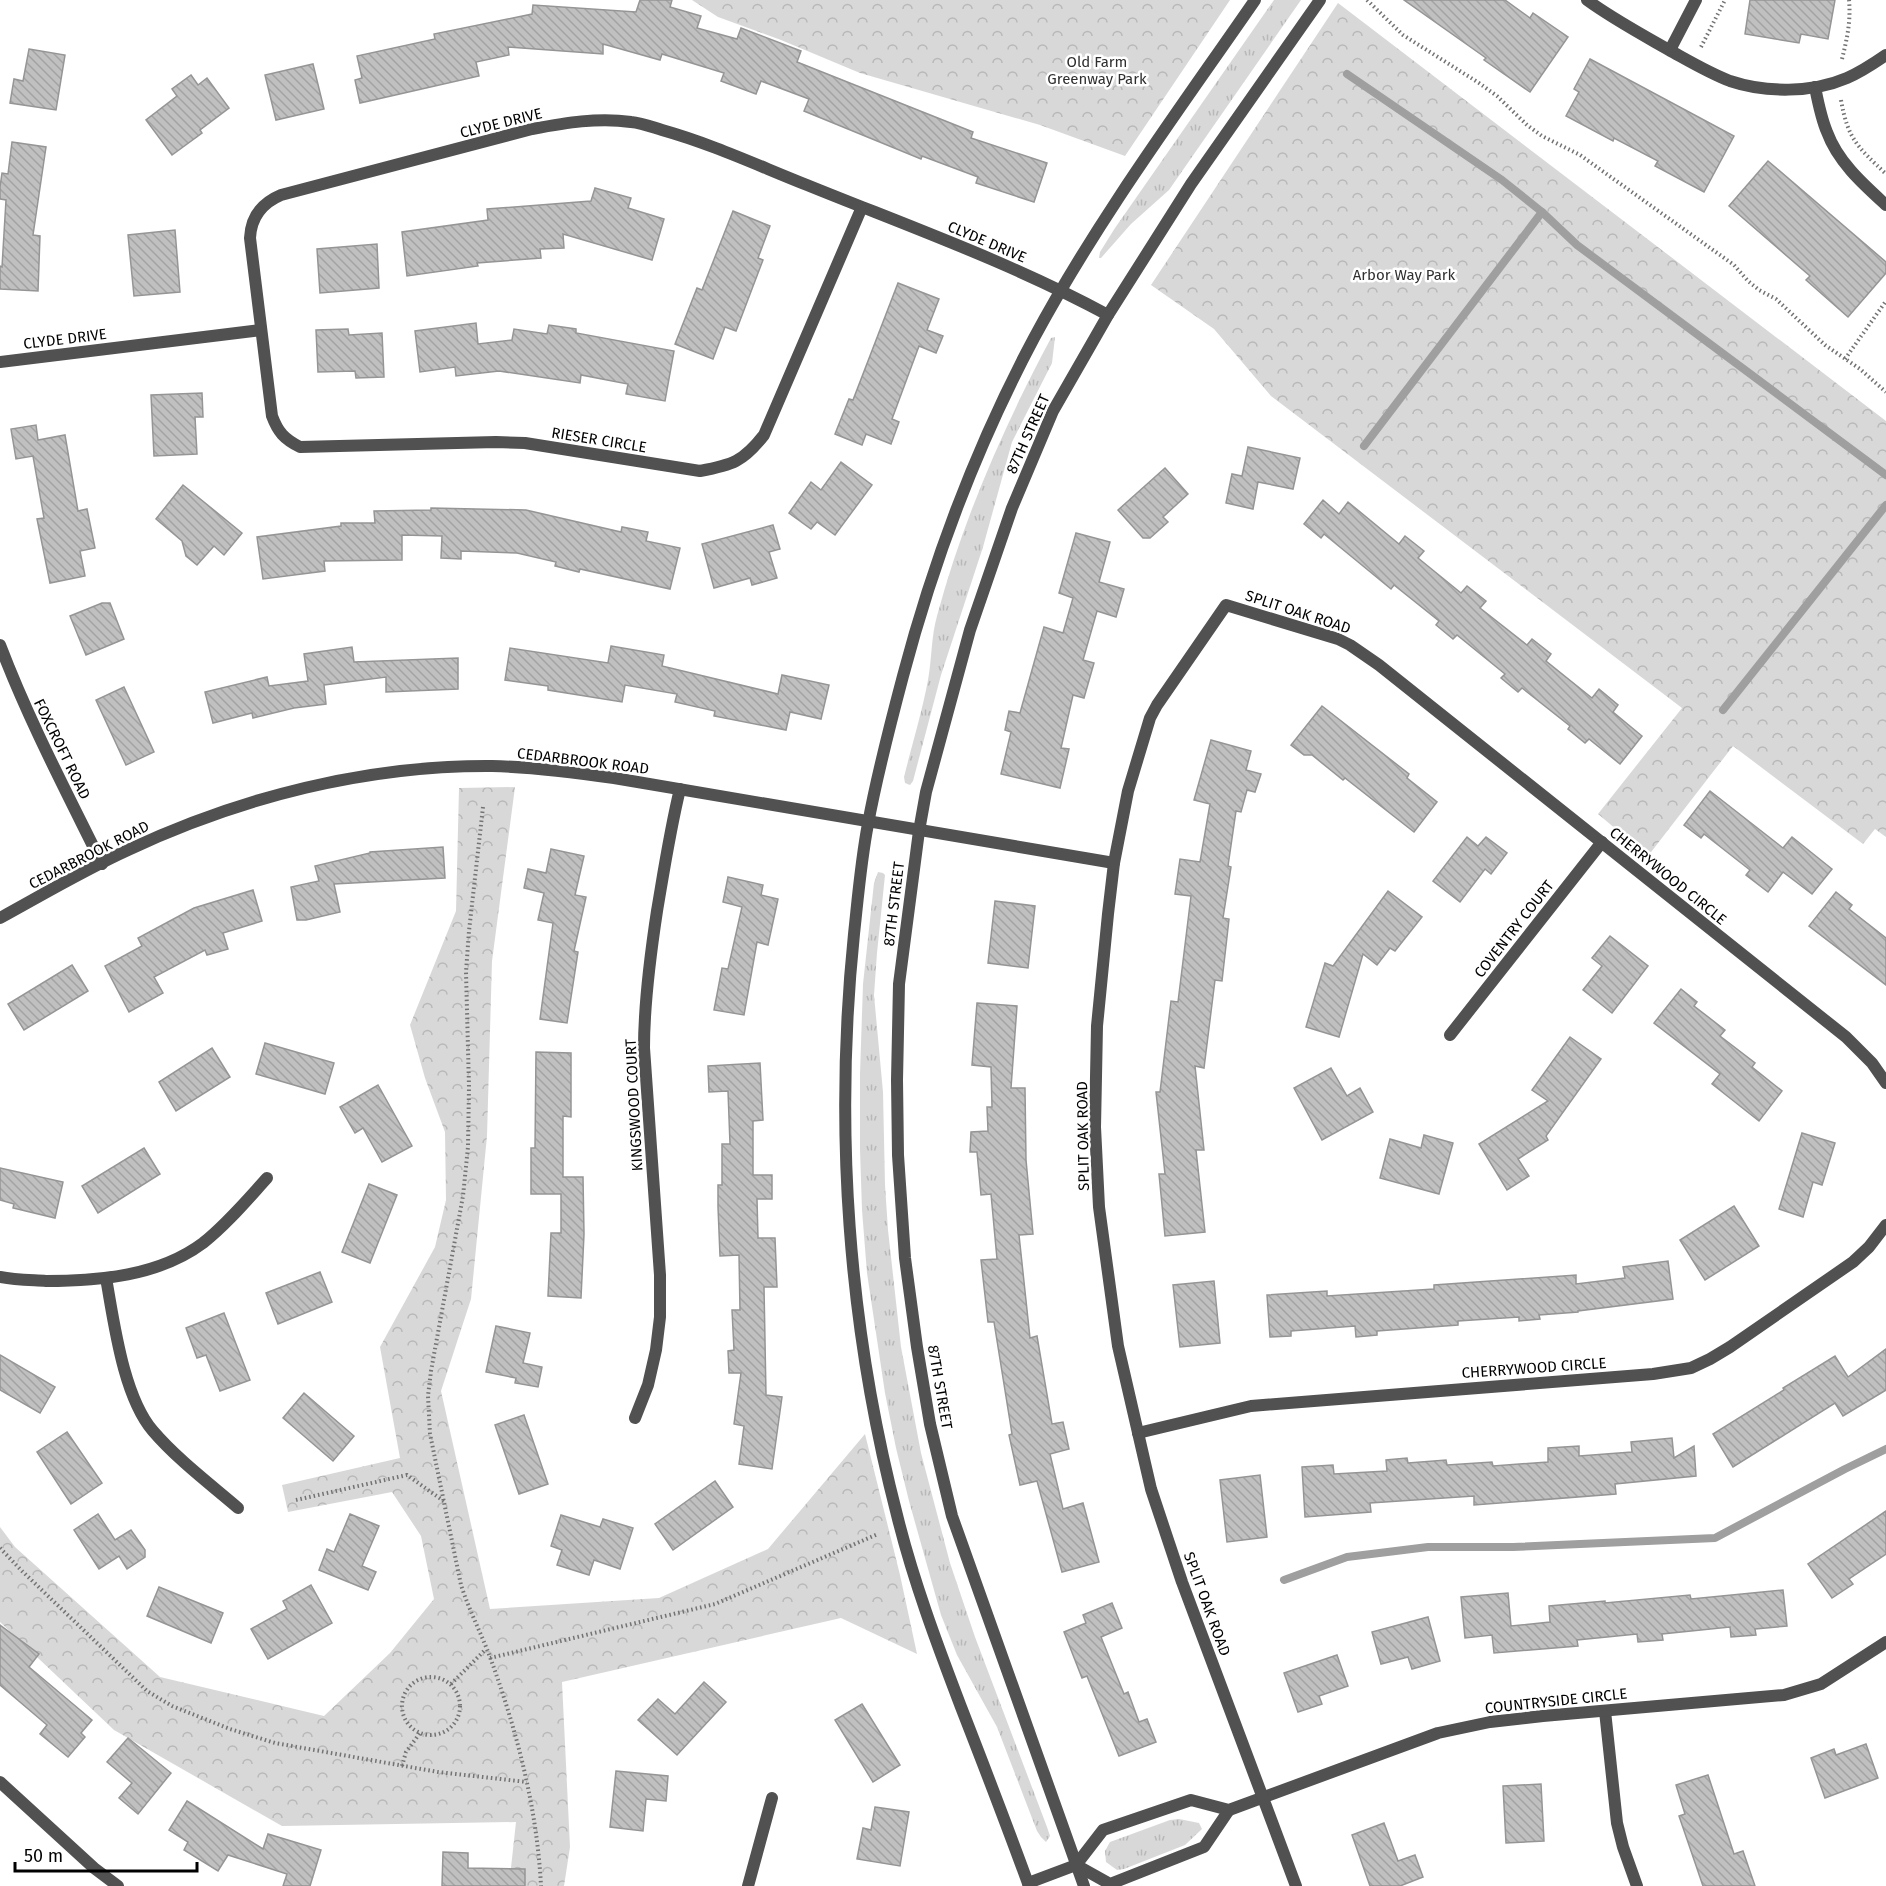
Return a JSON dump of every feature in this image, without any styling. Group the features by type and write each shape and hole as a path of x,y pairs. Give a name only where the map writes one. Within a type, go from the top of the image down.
{"street":[{"path":"1076,1865 1110,1884 1204,1847 1229,1810 1191,1800 1103,1830 1076,1865 1029,1885 916,1579 897,1518 879,1440 865,1363 855,1285 844,1140 845,1056 850,971 861,862 889,730 920,615 962,495 1002,403 1032,341 1061,290 1106,219 1255,0"},
{"name":"87TH STREET","path":"1083,1886 952,1516 930,1424 905,1258 898,1155 899,984 919,831 929,782 970,630 1012,508 1053,411 1108,315 1191,184 1320,0"},
{"path":"1587,0 1670,50 1730,81 1749,86 1795,89 1815,87 1847,78 1886,56"},
{"path":"1670,50 1696,0"},
{"path":"1815,87 1827,134 1839,155 1886,205"},
{"name":"CLYDE DRIVE","path":"0,362 261,330 250,238 255,215 271,199 543,127 587,120 631,122 689,137 1061,290 1108,315"},
{"name":"RIESER CIRCLE","path":"261,330 272,416 278,431 287,441 300,447 515,443 700,471 720,467 739,460 751,452 764,435 862,207"},
{"name":"SPLIT OAK ROAD","path":"1296,1886 1182,1582 1151,1489 1118,1346 1099,1207 1095,1127 1097,1026 1114,863 1128,791 1150,718 1156,705 1226,604 1338,639 1379,665 1423,700"},
{"name":"FOXCROFT ROAD","path":"0,645 15,686 102,864"},
{"name":"CHERRYWOOD CIRCLE","path":"1423,700 1846,1037 1872,1063 1886,1083"},
{"name":"CEDARBROOK ROAD","path":"0,918 128,850 242,805 343,779 399,771 491,766 557,770 680,789 1114,863"},
{"name":"KINGSWOOD COURT","path":"635,1418 648,1385 660,1317 660,1275 644,1048 644,1013 647,978 670,829 680,789"},
{"name":"COVENTRY COURT","path":"1450,1035 1602,842"},
{"path":"0,1277 73,1281 106,1278 132,1274 173,1261 202,1243 228,1220 267,1178"},
{"name":"CHERRYWOOD CIRCLE","path":"1138,1433 1251,1406 1653,1374 1691,1368 1730,1347 1853,1262 1869,1247 1886,1225"},
{"path":"106,1278 125,1372 140,1413 159,1437 238,1508"},
{"name":"COUNTRYSIDE CIRCLE","path":"1229,1810 1438,1733 1490,1722 1784,1695 1821,1684 1886,1642"},
{"path":"1605,1711 1617,1822 1637,1886"},
{"path":"0,1782 94,1868 118,1886"},
{"path":"748,1886 772,1798"}],"path":[{"path":"1367,0 1403,35 1497,96 1515,116 1542,136 1580,155 1734,265 1748,281 1776,299 1810,332 1886,392"},
{"path":"1701,48 1725,0"},
{"path":"1842,59 1849,32 1849,0"},
{"path":"1841,100 1851,137 1886,174"},
{"path":"1845,359 1886,301"},
{"path":"483,807 466,972 468,1147 463,1196 431,1371 428,1396 430,1434 460,1585 490,1658 527,1782 541,1886"},
{"path":"296,1500 407,1475 445,1503"},
{"path":"490,1658 716,1604 878,1534"},
{"path":"0,1548 22,1572 147,1691 172,1706 230,1729 275,1743 402,1766 527,1782"},
{"path":"451,1684 486,1649"},
{"path":"426,1677 436,1677 451,1684 459,1698 460,1708 458,1718 452,1726 433,1735 420,1732 408,1723 404,1715 403,1704 410,1687 426,1677"},
{"path":"402,1766 406,1752 420,1732"}],"green space":[{"name":"Old Farm Greenway Park","path":"692,0 1230,0 1125,156 1040,125 860,73 718,17"},
{"path":"1274,0 1301,0 1169,190 1131,224 1099,258 1100,252 1115,228"},
{"name":"Arbor Way Park","path":"1338,3 1886,421 1886,837 1875,829 1863,844 1733,746 1648,856 1598,814 1682,708 1271,396 1214,329 1151,285"},
{"path":"1055,337 1052,363 1012,442 983,547 941,675 913,781 910,785 905,783 904,777 926,692 935,624 947,580 972,509 1001,439 1051,338"},
{"path":"515,787 492,961 487,1136 471,1299 441,1391 490,1609 659,1598 768,1549 865,1434 917,1654 841,1618 562,1682 570,1847 564,1886 509,1886 516,1822 282,1826 114,1730 0,1622 0,1527 15,1547 160,1677 324,1716 390,1653 434,1599 421,1536 392,1492 288,1512 282,1485 400,1458 380,1347 435,1247 446,1200 445,1132 425,1078 410,1025 456,911 459,788"},
{"path":"878,872 885,875 874,995 883,1092 888,1230 901,1347 921,1453 950,1563 975,1637 1047,1827 1050,1836 1046,1842 1037,1831 997,1727 957,1655 941,1615 909,1501 885,1393 867,1273 860,1150 863,984 874,883"},
{"path":"1179,1819 1199,1823 1202,1829 1185,1845 1124,1869 1117,1870 1106,1862 1105,1851 1110,1842 1170,1820"}],"building":[{"path":"640,0 672,0 670,7 701,16 697,28 737,39 741,28 801,51 797,62 973,132 971,138 1047,163 1034,202 976,183 978,177 922,156 921,159 804,111 809,99 761,81 756,94 721,81 724,73 662,54 660,60 603,44 603,54 508,47 509,55 476,62 479,76 360,103 355,80 362,78 357,56 435,39 434,34 532,14 533,5 636,12"},
{"path":"1404,0 1505,0 1530,18 1533,13 1568,37 1530,92"},
{"path":"1750,0 1835,0 1828,39 1801,34 1799,43 1745,34"},
{"path":"29,49 65,55 56,110 10,103 14,79 23,81"},
{"path":"1590,59 1734,136 1704,192 1655,166 1658,161 1614,138 1613,141 1566,116 1579,92 1574,89"},
{"path":"313,64 324,109 276,120 265,75"},
{"path":"191,75 198,85 207,78 229,108 200,130 202,133 172,155 146,120 177,96 172,89"},
{"path":"12,142 46,147 33,235 40,236 38,291 0,289 6,200 0,199 0,187 2,173 8,174"},
{"path":"1768,161 1886,262 1886,273 1848,317 1806,280 1810,276 1729,206"},
{"path":"595,188 631,198 628,208 664,219 652,260 563,234 564,248 540,249 541,258 477,263 478,266 407,276 402,232 488,220 487,209 591,201"},
{"path":"733,211 770,226 758,258 763,260 736,331 725,327 713,359 675,344 697,288 702,290"},
{"path":"175,230 180,292 134,296 128,235"},
{"path":"377,244 379,288 320,293 317,249"},
{"path":"898,283 939,299 927,330 943,336 936,353 919,346 892,419 899,422 891,444 866,434 862,445 835,434 849,399 853,400"},
{"path":"476,323 478,344 512,340 514,329 547,334 549,325 576,329 576,333 674,351 665,401 626,394 628,384 581,375 580,383 499,371 456,376 455,367 420,372 415,331"},
{"path":"348,329 349,335 382,333 384,377 356,378 355,371 318,372 316,330"},
{"path":"202,393 203,417 195,417 197,454 154,456 151,395"},
{"path":"36,425 38,440 65,435 78,511 87,509 95,548 80,551 85,576 50,583 37,519 44,518 33,456 16,459 11,429"},
{"path":"1248,447 1300,458 1293,489 1258,482 1253,509 1226,503 1232,474 1242,476"},
{"path":"841,462 872,485 835,535 817,522 811,529 789,513 811,482 821,490"},
{"path":"1165,468 1188,494 1163,517 1168,522 1150,538 1143,538 1118,510"},
{"path":"183,485 242,533 224,555 214,546 197,565 186,556 182,541 156,519"},
{"path":"1323,500 1339,514 1348,502 1399,544 1405,536 1424,551 1418,558 1461,593 1467,586 1486,601 1480,608 1527,645 1532,639 1551,654 1546,661 1592,698 1599,689 1618,705 1613,712 1642,736 1620,764 1589,739 1585,743 1568,729 1570,726 1522,688 1518,692 1501,678 1505,674 1457,635 1453,639 1436,625 1439,621 1394,585 1391,589 1324,534 1321,538 1304,524"},
{"path":"431,508 526,510 621,532 622,527 648,532 646,541 680,548 670,589 580,569 579,572 555,566 556,562 517,553 461,551 461,559 441,558 442,536 402,535 402,560 324,561 325,571 263,579 257,537 341,526 341,523 375,523 374,511 431,510"},
{"path":"773,525 780,549 769,552 777,578 752,585 750,578 714,588 702,544"},
{"path":"1076,533 1110,542 1099,582 1124,589 1116,617 1097,611 1083,660 1094,663 1084,698 1073,695 1061,748 1069,749 1060,788 1001,774 1011,732 1005,730 1009,711 1020,713 1044,627 1063,633 1073,598 1059,593"},
{"path":"102,603 110,603 124,639 86,655 70,616"},
{"path":"611,646 664,655 662,666 778,694 782,675 829,685 821,719 790,712 786,730 714,716 715,711 675,702 677,694 625,685 622,702 548,690 548,686 505,680 510,648 608,663"},
{"path":"352,647 354,662 458,658 458,689 386,692 386,677 324,685 326,704 294,708 253,718 252,713 213,723 205,692 267,677 269,686 308,681 304,654"},
{"path":"124,687 154,752 126,765 96,700"},
{"path":"1322,706 1409,774 1407,778 1437,802 1414,832 1345,778 1343,780 1312,755 1304,755 1291,745"},
{"path":"1211,740 1251,751 1246,770 1261,774 1255,792 1247,790 1241,812 1236,811 1223,918 1229,919 1222,981 1215,980 1204,1068 1195,1066 1204,1150 1196,1150 1205,1232 1165,1236 1159,1174 1165,1174 1156,1092 1160,1092 1171,1001 1178,1002 1191,896 1175,894 1180,859 1200,862 1210,804 1194,800"},
{"path":"1710,791 1783,848 1792,837 1832,869 1812,894 1783,872 1768,892 1746,875 1750,870 1704,834 1701,838 1684,825"},
{"path":"1467,837 1478,846 1486,837 1507,853 1491,874 1485,869 1460,902 1433,881"},
{"path":"443,847 445,878 334,884 340,912 297,920 291,887 319,881 315,866 370,852"},
{"path":"551,849 584,856 575,895 586,897 574,951 578,952 567,1023 540,1019 553,923 538,920 544,893 524,888 528,869 546,873"},
{"path":"728,877 763,885 761,895 778,899 768,945 757,942 744,1015 714,1010 722,968 728,969 742,907 723,902"},
{"path":"253,890 262,921 223,933 228,949 207,955 205,950 154,977 163,993 129,1012 105,966 142,946 138,938 194,908"},
{"path":"1388,891 1422,917 1395,951 1390,948 1377,965 1363,954 1339,1037 1306,1027 1325,963 1333,966"},
{"path":"1836,892 1852,905 1849,909 1886,938 1886,985 1809,926"},
{"path":"995,901 1035,906 1028,968 988,963"},
{"path":"1610,936 1648,966 1612,1013 1583,990 1602,966 1592,958"},
{"path":"72,965 88,991 24,1030 8,1004"},
{"path":"1681,989 1697,1002 1694,1006 1725,1030 1720,1036 1755,1063 1752,1067 1782,1091 1759,1121 1712,1084 1720,1074 1654,1023"},
{"path":"977,1003 1017,1006 1011,1088 1025,1088 1026,1160 1033,1234 1019,1235 1030,1338 1037,1336 1052,1424 1063,1422 1069,1449 1050,1454 1063,1509 1083,1503 1099,1562 1062,1572 1037,1481 1020,1485 1009,1435 1012,1434 994,1322 988,1322 981,1260 997,1259 991,1194 981,1195 977,1152 970,1152 971,1132 988,1131 987,1107 992,1107 991,1067 972,1065"},
{"path":"1570,1037 1601,1059 1546,1136 1548,1140 1518,1159 1529,1176 1507,1190 1479,1144 1548,1101 1532,1090"},
{"path":"265,1043 334,1063 325,1094 256,1074"},
{"path":"212,1048 230,1077 176,1111 159,1082"},
{"path":"536,1052 571,1053 571,1117 563,1116 563,1177 583,1177 584,1234 581,1298 548,1296 551,1233 561,1233 561,1194 531,1194 531,1148 535,1148"},
{"path":"760,1063 763,1120 753,1121 753,1175 772,1175 772,1199 757,1199 758,1238 775,1238 777,1287 764,1287 766,1395 782,1397 772,1469 739,1464 744,1426 734,1424 741,1373 729,1373 728,1351 734,1350 732,1310 740,1310 739,1255 720,1256 718,1207 718,1185 722,1185 722,1144 730,1144 728,1091 709,1092 708,1066"},
{"path":"1331,1068 1347,1096 1360,1088 1373,1112 1322,1140 1294,1088"},
{"path":"378,1085 412,1146 382,1162 363,1128 355,1133 340,1107"},
{"path":"1802,1133 1835,1143 1822,1185 1813,1182 1803,1217 1779,1209"},
{"path":"1424,1135 1453,1143 1439,1194 1380,1178 1390,1139 1421,1148"},
{"path":"144,1148 160,1174 98,1213 82,1186"},
{"path":"0,1168 63,1182 55,1218 13,1208 14,1204 0,1200"},
{"path":"369,1184 397,1195 370,1263 342,1252"},
{"path":"1734,1206 1759,1246 1705,1280 1680,1240"},
{"path":"1668,1261 1673,1299 1539,1315 1540,1319 1519,1321 1519,1317 1458,1321 1458,1325 1377,1331 1377,1335 1356,1337 1355,1326 1291,1331 1291,1336 1270,1337 1267,1295 1327,1291 1327,1296 1434,1289 1434,1285 1576,1275 1576,1284 1625,1278 1623,1267"},
{"path":"320,1272 332,1302 278,1324 266,1293"},
{"path":"1214,1281 1220,1343 1180,1347 1173,1285"},
{"path":"224,1313 250,1380 220,1391 206,1355 197,1358 186,1328"},
{"path":"496,1326 530,1333 523,1363 542,1367 538,1387 515,1383 516,1378 486,1372"},
{"path":"1886,1349 1886,1390 1843,1416 1835,1403 1733,1467 1713,1434 1835,1356 1848,1377"},
{"path":"0,1355 55,1387 40,1413 0,1390"},
{"path":"304,1393 354,1436 333,1461 283,1418"},
{"path":"524,1415 548,1484 519,1494 495,1425"},
{"path":"67,1432 102,1483 71,1504 37,1452"},
{"path":"1672,1438 1674,1458 1694,1446 1696,1476 1615,1484 1616,1494 1474,1505 1474,1496 1370,1503 1371,1512 1305,1517 1302,1467 1333,1465 1334,1474 1387,1471 1386,1460 1407,1458 1408,1463 1446,1460 1447,1465 1492,1462 1493,1466 1548,1462 1548,1448 1579,1446 1579,1456 1632,1452 1631,1442"},
{"path":"1260,1475 1267,1537 1227,1542 1220,1480"},
{"path":"715,1481 733,1507 673,1550 655,1524"},
{"path":"1886,1511 1886,1554 1849,1579 1853,1584 1832,1598 1808,1564"},
{"path":"98,1514 115,1540 131,1530 145,1550 145,1557 127,1569 119,1556 99,1569 74,1530"},
{"path":"350,1514 379,1526 362,1566 376,1572 368,1590 319,1570 327,1549 334,1552"},
{"path":"561,1515 600,1527 603,1519 633,1528 620,1569 594,1560 589,1575 557,1565 562,1550 551,1546"},
{"path":"311,1585 332,1623 268,1659 251,1629 287,1609 283,1601"},
{"path":"159,1587 223,1613 211,1643 147,1616"},
{"path":"1783,1590 1787,1626 1755,1629 1756,1635 1731,1637 1730,1627 1662,1634 1663,1640 1638,1642 1637,1634 1577,1640 1578,1646 1494,1653 1492,1635 1465,1638 1461,1597 1508,1593 1511,1626 1550,1622 1549,1606 1690,1595 1691,1599"},
{"path":"1112,1603 1122,1628 1101,1637 1124,1694 1128,1692 1139,1722 1147,1719 1156,1742 1119,1756 1087,1676 1082,1678 1064,1632 1086,1623 1083,1615"},
{"path":"1428,1617 1440,1661 1412,1669 1408,1657 1381,1664 1372,1632"},
{"path":"0,1625 39,1654 29,1667 92,1720 81,1733 85,1737 68,1757 40,1734 47,1725 0,1685"},
{"path":"1337,1655 1348,1686 1319,1696 1322,1704 1298,1712 1284,1673"},
{"path":"704,1682 726,1702 677,1755 638,1720 658,1699 675,1714"},
{"path":"862,1704 900,1765 873,1782 835,1720"},
{"path":"128,1738 171,1773 138,1814 119,1798 132,1783 107,1762"},
{"path":"1866,1744 1878,1778 1825,1798 1811,1758 1834,1749 1836,1755"},
{"path":"616,1771 668,1776 666,1801 646,1799 643,1831 610,1827"},
{"path":"1708,1775 1734,1854 1743,1851 1755,1886 1703,1886 1679,1816 1685,1814 1676,1785"},
{"path":"1541,1784 1544,1841 1506,1843 1503,1786"},
{"path":"187,1801 263,1849 268,1834 321,1850 310,1886 283,1886 287,1874 228,1855 218,1871 184,1850 188,1842 169,1830"},
{"path":"875,1807 909,1812 900,1866 857,1859 863,1828 871,1830"},
{"path":"1384,1823 1398,1861 1415,1855 1423,1877 1400,1886 1370,1886 1352,1835"},
{"path":"443,1852 468,1853 468,1868 525,1869 525,1886 442,1886"}],"waterway":[{"path":"1347,74 1502,180 1542,212 1577,245 1886,475"},
{"path":"1364,446 1542,212"},
{"path":"1723,710 1886,505"},
{"path":"1284,1580 1347,1557 1428,1547 1513,1547 1715,1538 1886,1449"}]}
